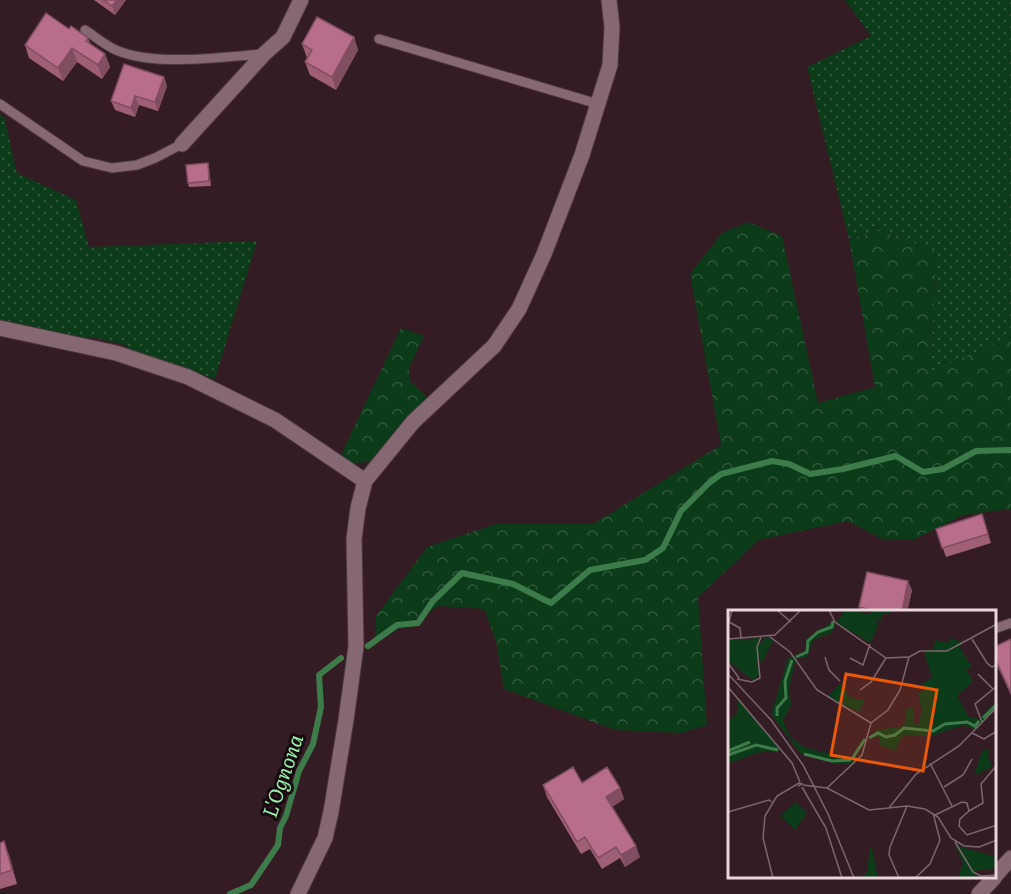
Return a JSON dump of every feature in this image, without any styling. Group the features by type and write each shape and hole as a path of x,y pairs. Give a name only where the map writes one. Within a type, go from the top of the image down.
{"street":[{"path":"182,144 264,54 283,38 301,0"},
{"path":"298,894 325,838 331,812 356,646 354,539 358,508 365,482 413,422 494,346 519,309 548,243 582,155 610,65 612,27 609,0"},
{"path":"0,328 116,352 188,377 275,420 365,482"},
{"path":"996,875 1011,858"},
{"path":"979,894 992,879"}],"lane":[{"path":"85,30 119,52 140,57 170,60 264,54"},
{"path":"379,39 598,104"},
{"path":"0,104 83,161 112,168 137,165 182,144"},
{"path":"996,628 1011,623"}],"green space":[{"path":"845,0 1011,0 1011,337 931,372 936,251 881,231 849,239 807,67 871,36"},
{"path":"0,114 4,117 17,173 76,200 89,247 257,241 215,379 133,352 125,345 92,337 83,339 0,321"},
{"path":"748,222 782,236 818,403 875,387 849,239 881,231 936,251 931,371 1011,337 1011,509 963,515 915,539 882,539 848,521 759,540 698,597 707,725 681,733 615,730 504,689 496,641 484,609 439,606 375,642 376,616 427,547 496,524 593,524 721,445 690,274 722,233"},
{"path":"401,328 424,336 409,368 409,380 426,396 427,403 370,462 353,463 341,455"}],"building":[{"path":"103,0 117,0 112,6"},
{"path":"46,13 69,29 71,26 88,38 86,41 105,54 98,65 72,48 58,68 25,45"},
{"path":"317,17 354,37 332,77 305,62 312,50 302,44"},
{"path":"124,64 164,77 155,102 135,96 131,108 111,101"},
{"path":"208,163 209,181 188,183 186,165"},
{"path":"982,514 988,534 942,548 936,529"},
{"path":"867,572 908,581 902,610 872,610 859,607"},
{"path":"1011,639 1011,693 996,660 996,646"},
{"path":"573,767 582,783 607,767 620,788 606,797 636,846 621,855 616,847 598,858 585,837 577,842 543,785"},
{"path":"4,841 12,870 0,874 0,843"}],"waterway":[{"name":"L'Ognona","path":"368,646 397,625 418,623 433,601 462,573 513,584 551,603 590,570 645,560 663,548 681,511 721,474 772,461 789,464 810,474 843,469 896,456 923,472 943,469 976,451 1011,450"},
{"name":"L'Ognona","path":"230,894 251,885 278,845 280,828 286,816 299,771 313,744 321,707 319,675 341,658"}]}
